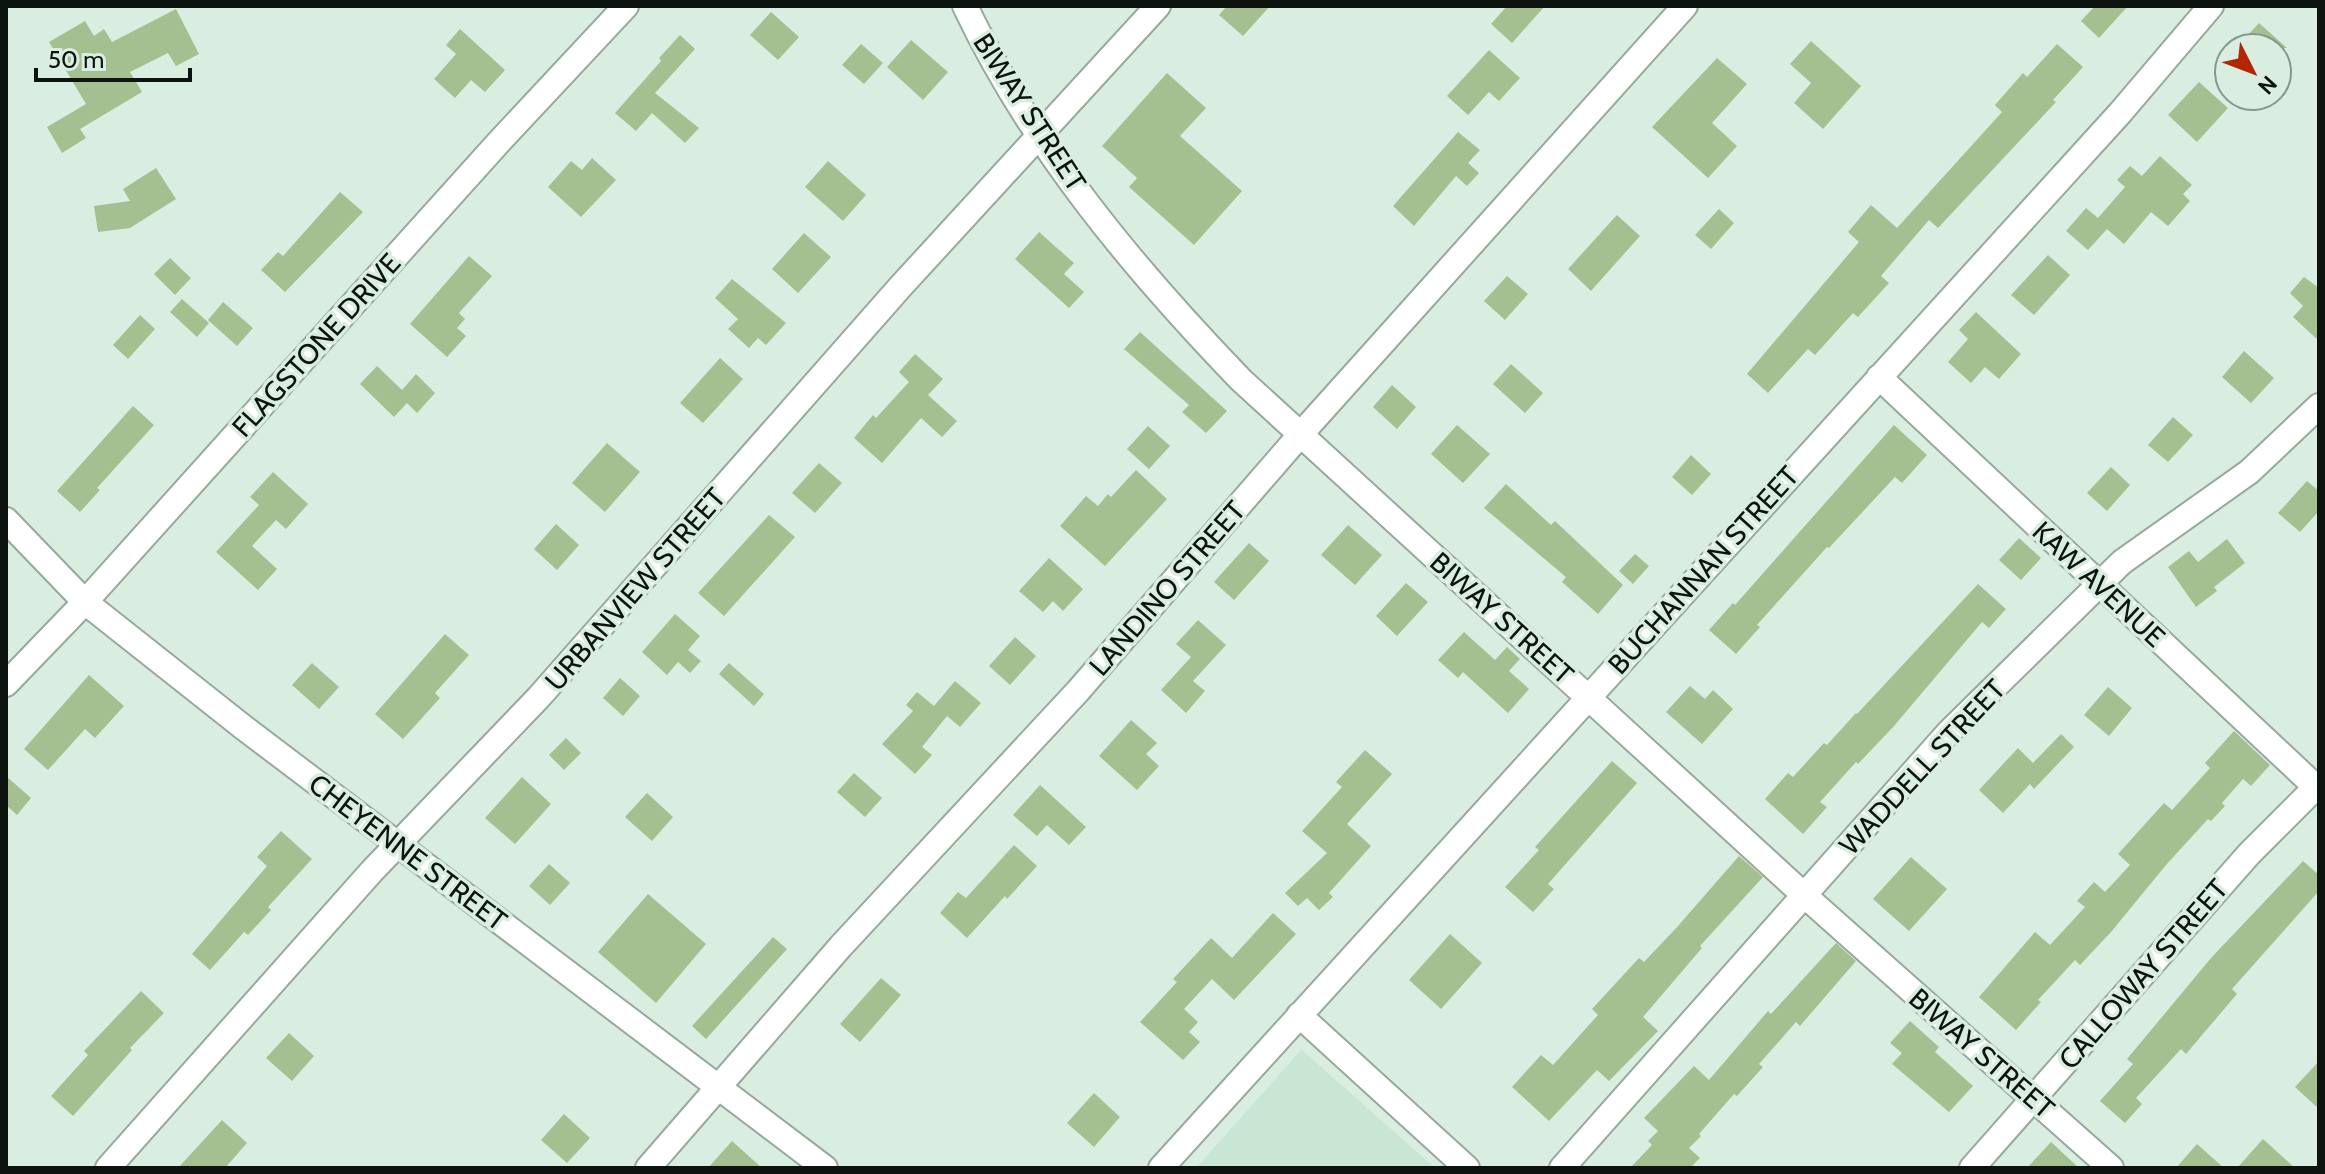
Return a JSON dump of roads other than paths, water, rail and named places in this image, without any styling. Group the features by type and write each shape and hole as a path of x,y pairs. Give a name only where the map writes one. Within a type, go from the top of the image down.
{"street":[{"name":"FLAGSTONE DRIVE","path":"6,684 85,602 487,154 626,6"},
{"name":"BIWAY STREET","path":"965,6 979,36 1051,155 1166,302 1241,380 1804,895 2111,1168"},
{"name":"URBANVIEW STREET","path":"108,1168 398,844 539,697 890,298 1158,6"},
{"name":"LANDINO STREET","path":"648,1168 841,946 1078,691 1300,435 1685,6"},
{"name":"BUCHANNAN STREET","path":"1161,1168 2120,113 2211,6"},
{"name":"KAW AVENUE","path":"1879,377 2318,787"},
{"name":"WADDELL STREET","path":"1562,1168 1949,732 2122,562 2249,472 2319,406"},
{"name":"CHEYENNE STREET","path":"6,520 85,602 243,727 825,1168"},
{"name":"CALLOWAY STREET","path":"1972,1168 2249,854 2318,787"},
{"path":"1299,1015 1467,1168"}]}
